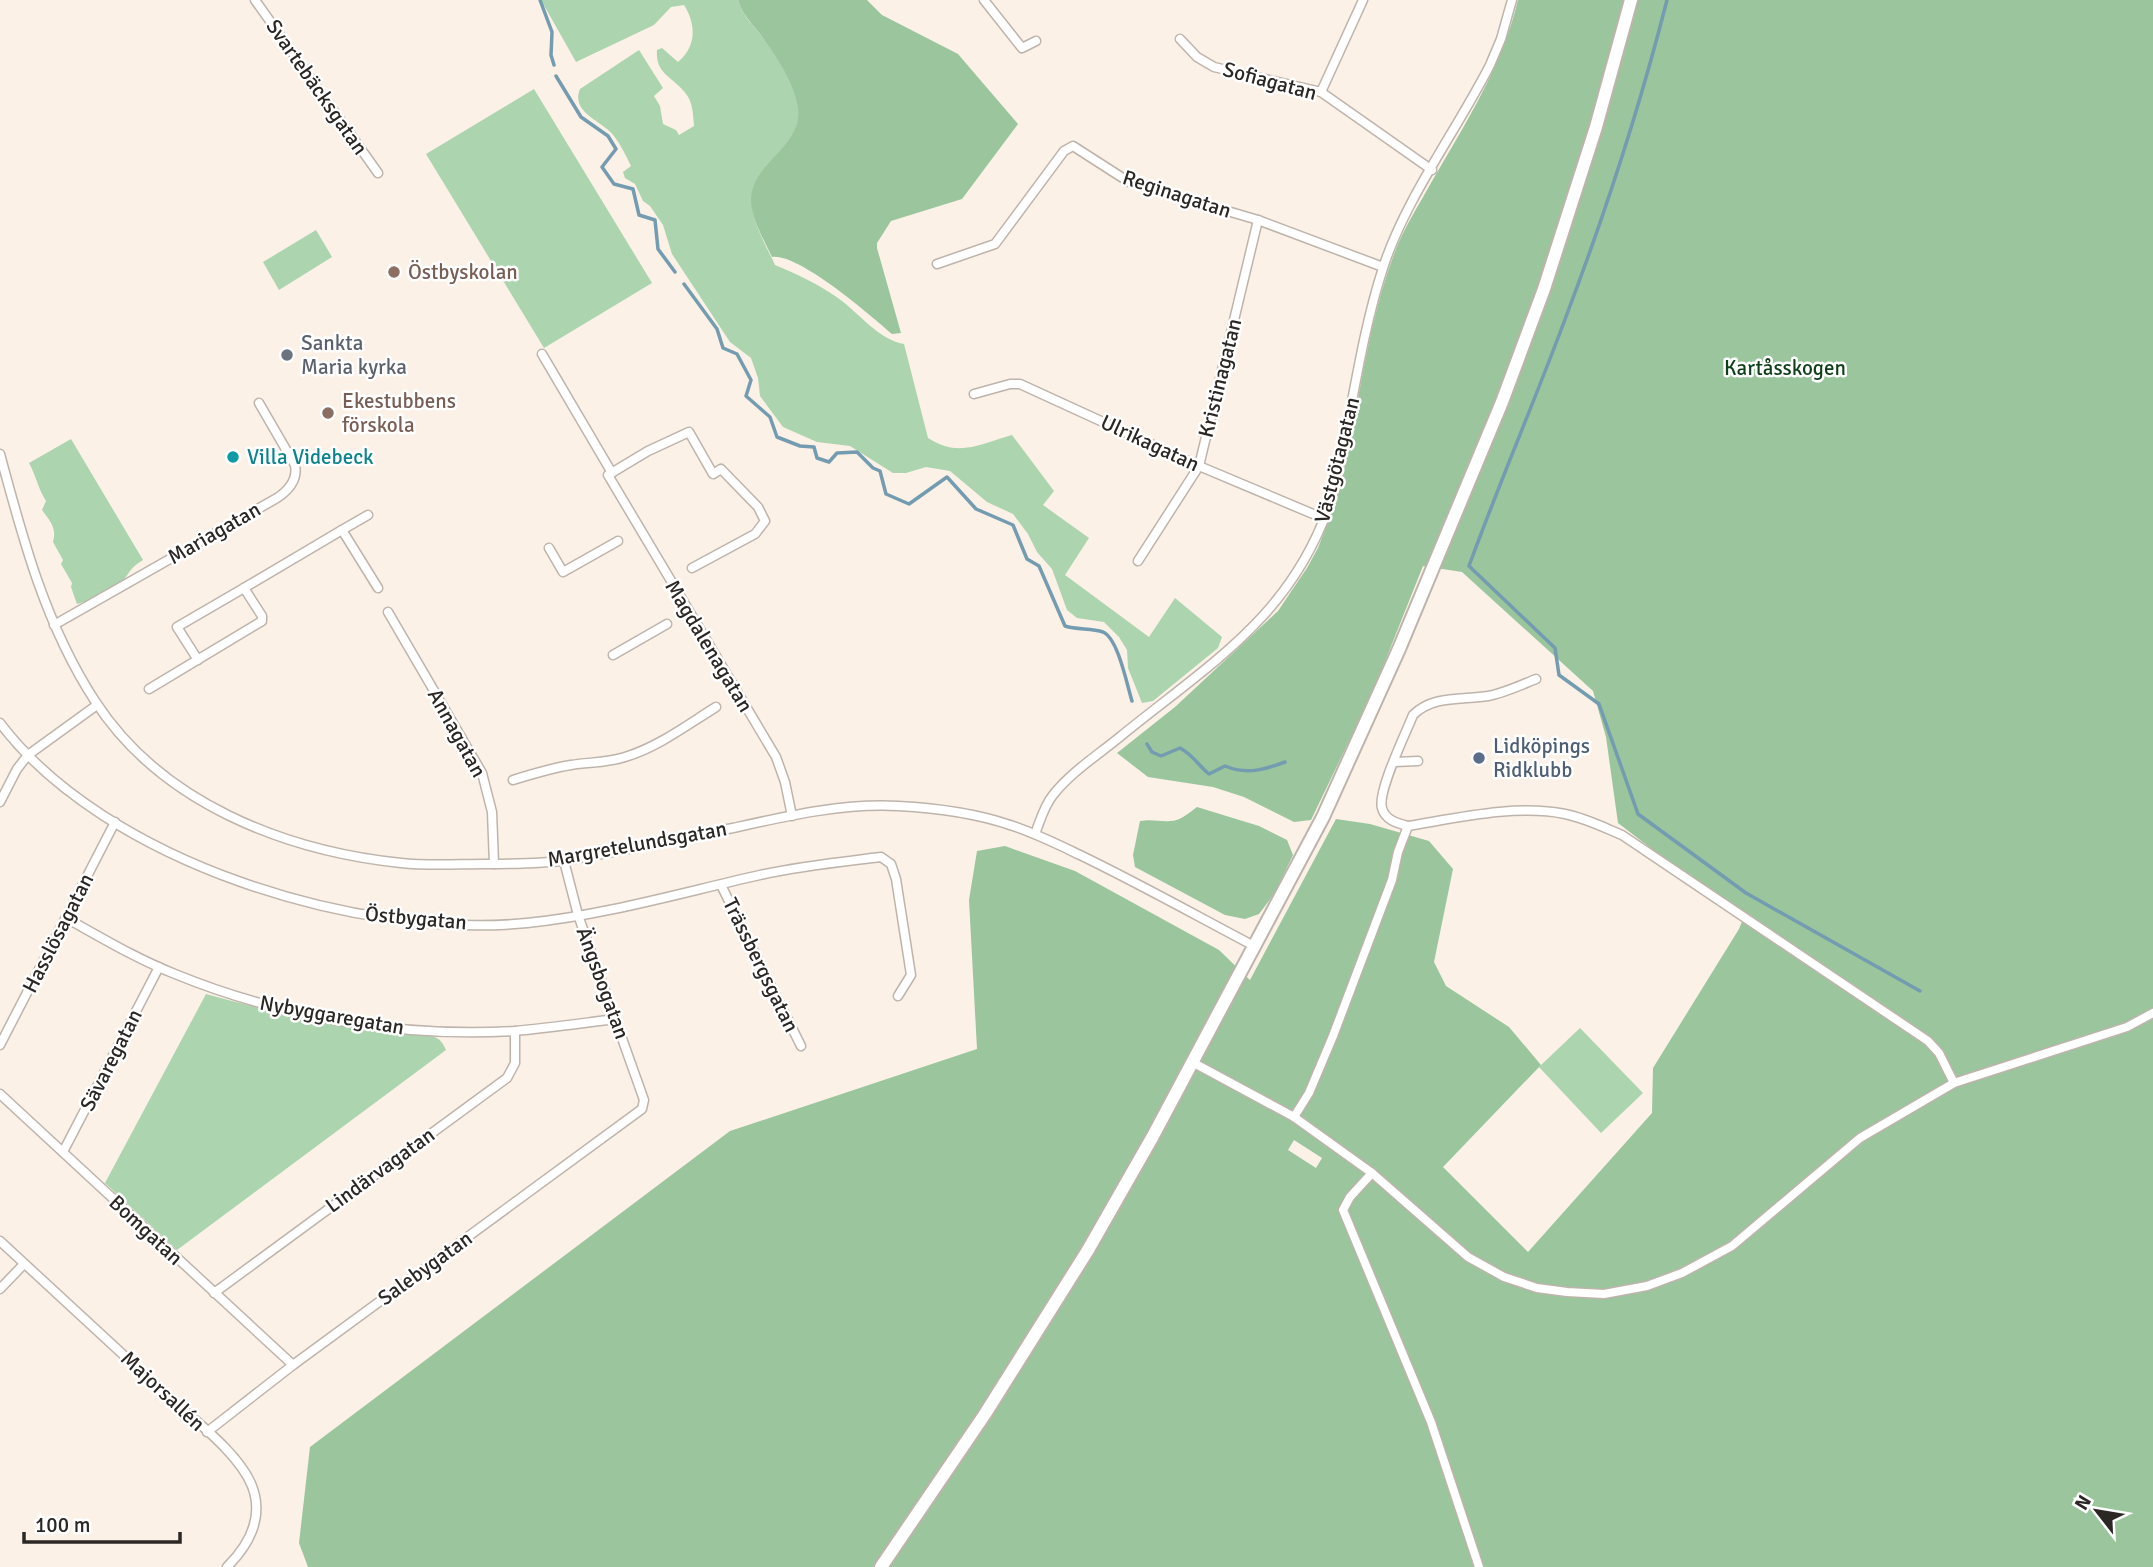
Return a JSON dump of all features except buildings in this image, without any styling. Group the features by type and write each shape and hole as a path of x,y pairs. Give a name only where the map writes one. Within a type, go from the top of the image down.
{"main road":[{"path":"881,1567 985,1414 1088,1250 1256,947 1323,817 1472,478 1544,289 1595,127 1631,0"}],"street":[{"name":"Svartebäcksgatan","path":"256,0 378,173"},
{"path":"984,0 1022,48 1036,41"},
{"path":"1321,92 1363,0"},
{"name":"Västgötagatan","path":"1035,834 1053,795 1079,770 1235,645 1266,615 1303,565 1325,519 1337,477 1368,323 1383,267 1395,238 1490,65 1512,0"},
{"name":"Sofiagatan","path":"1180,39 1197,57 1214,67 1321,92 1432,170"},
{"name":"Reginagatan","path":"937,264 995,244 1064,151 1073,146 1129,183 1258,220 1383,267"},
{"name":"Kristinagatan","path":"1138,561 1199,466 1258,220"},
{"path":"542,354 612,473 648,451 689,432 713,474 721,469 758,507 765,522 755,534 692,568"},
{"name":"Ulrikagatan","path":"974,394 1010,384 1020,384 1199,466 1325,519"},
{"name":"Mariagatan","path":"54,625 277,498 291,486 296,472 295,465 259,402"},
{"name":"Margretelundsgatan","path":"0,454 30,564 54,625 79,677 97,705 128,743 165,776 208,804 256,829 312,847 403,864 494,864 564,861 792,816 852,807 914,807 988,818 1035,834 1124,876 1256,947"},
{"name":"Magdalenagatan","path":"612,473 608,475 612,483 776,757 785,782 792,816"},
{"path":"198,660 177,627 368,515"},
{"path":"342,530 378,588"},
{"path":"549,548 563,572 618,541"},
{"path":"149,688 262,621 262,616 244,588"},
{"name":"Annagatan","path":"388,612 485,780 493,821 494,864"},
{"path":"613,655 667,624"},
{"path":"1536,679 1490,695 1433,702 1422,706 1413,715 1382,793 1381,807 1386,816 1408,826 1476,814 1564,814 1622,835 1928,1041 1938,1053 1954,1083"},
{"path":"0,802 17,769 28,755 97,705"},
{"path":"513,780 558,768 596,765 634,754 664,740 716,707"},
{"name":"Östbygatan","path":"0,723 28,755 61,786 115,822 167,851 218,874 324,907 439,924 525,923 578,915 797,868 881,857 891,864 896,879 911,975 898,996"},
{"path":"1395,762 1418,761"},
{"name":"Hasslösagatan","path":"0,1045 115,822"},
{"path":"1294,1117 1310,1093 1333,1037 1392,880 1398,852 1408,826"},
{"name":"Ängsbogatan","path":"564,861 578,915 644,1105"},
{"name":"Trässbergsgatan","path":"721,885 801,1046"},
{"name":"Nybyggaregatan","path":"66,918 159,967 248,1000 318,1016 420,1030 515,1031 616,1019"},
{"name":"Sävaregatan","path":"62,1152 159,967"},
{"path":"1192,1062 1294,1117 1372,1173 1468,1257 1504,1277 1536,1288 1604,1294 1647,1286 1682,1273 1731,1246 1860,1138 1954,1083 2127,1027 2153,1013"},
{"name":"Lindärvagatan","path":"214,1293 507,1078 515,1063 515,1031"},
{"name":"Bomgatan","path":"0,1094 293,1365"},
{"name":"Salebygatan","path":"207,1432 293,1365 644,1105"},
{"path":"1372,1173 1350,1197 1343,1210 1431,1422 1479,1567"},
{"name":"Majorsallén","path":"0,1241 207,1432 246,1475 256,1498 256,1515 252,1534 242,1551 227,1567"},
{"path":"0,1289 24,1264"}],"green space":[{"path":"541,0 738,0 747,18 783,68 798,104 797,125 792,136 760,175 754,186 752,199 756,224 775,265 823,288 878,332 904,344 928,438 939,444 959,448 1012,435 1054,491 1043,505 1089,538 1065,575 1149,637 1175,598 1222,637 1218,648 1153,701 1142,703 1128,668 1127,650 1119,637 1104,622 1077,618 1067,610 1052,569 1037,552 1013,514 987,502 950,471 926,467 906,473 893,473 850,446 817,442 783,427 760,396 758,378 751,358 730,342 672,254 663,225 650,206 643,201 635,184 625,178 623,172 631,166 619,143 583,110 578,97 580,89 639,50 663,88 654,96 660,106 663,124 676,130 679,135 694,126 688,97 662,70 657,58 657,50 662,48 678,62 689,49 693,35 688,12 684,5 671,7 654,25 576,62"},
{"path":"738,0 867,0 882,15 958,54 1018,124 962,199 891,221 877,243 901,333 892,334 816,275 784,258 772,257 765,244 752,208 753,187 793,134 798,108 791,83 764,39 743,12"},
{"name":"Kartåsskogen","path":"1518,0 2153,0 2153,1567 308,1567 299,1543 310,1447 730,1131 977,1049 969,900 977,851 1005,846 1075,871 1219,950 1250,980 1336,819 1370,824 1429,841 1453,869 1434,962 1446,986 1509,1027 1541,1065 1443,1167 1528,1252 1652,1113 1653,1068 1743,919 1618,823 1606,737 1593,691 1462,572 1423,566 1374,689 1311,820 1294,822 1244,797 1213,787 1148,777 1117,753 1175,707 1278,611 1318,548 1337,499 1370,338 1398,244 1481,94 1511,25","holes":["1294,1140 1322,1158 1316,1168 1288,1150"]},
{"path":"534,89 652,283 544,348 426,154"},
{"path":"316,230 332,257 279,290 263,262"},
{"path":"71,439 143,560 110,592 77,604 72,583 53,542 52,525 42,510 46,501 29,463"},
{"path":"1197,807 1259,826 1287,840 1293,855 1274,894 1259,914 1245,919 1225,915 1135,867 1133,855 1140,821 1174,821"},
{"path":"206,994 322,1022 431,1036 441,1041 446,1050 177,1250 105,1183"},
{"path":"1580,1028 1643,1093 1601,1133 1539,1067"}],"waterway":[{"path":"540,0 552,32 551,55 554,65"},
{"path":"1667,0 1634,119 1595,236 1469,566 1555,648 1559,675 1599,704 1638,814 1746,893 1920,991"},
{"path":"556,76 581,117 608,136 616,149 602,167 614,184 633,189 639,215 655,220 658,249 675,272"},
{"path":"684,284 717,329 723,348 737,354 751,380 746,396 770,417 777,437 800,446 814,447 817,458 829,462 837,453 857,452 873,468 880,471 886,494 909,504 947,477 976,509 1013,525 1027,559 1039,566 1065,626 1103,632 1113,643 1132,701"},
{"path":"1147,744 1152,752 1161,756 1180,748 1209,774 1225,766 1255,770 1285,762"}],"place":[{"name":"Östbyskolan","path":"394,272"},
{"name":"Sankta Maria kyrka","path":"287,355"},
{"name":"Ekestubbens förskola","path":"328,413"},
{"name":"Villa Videbeck","path":"233,457"},
{"name":"Lidköpings Ridklubb","path":"1479,758"}]}
